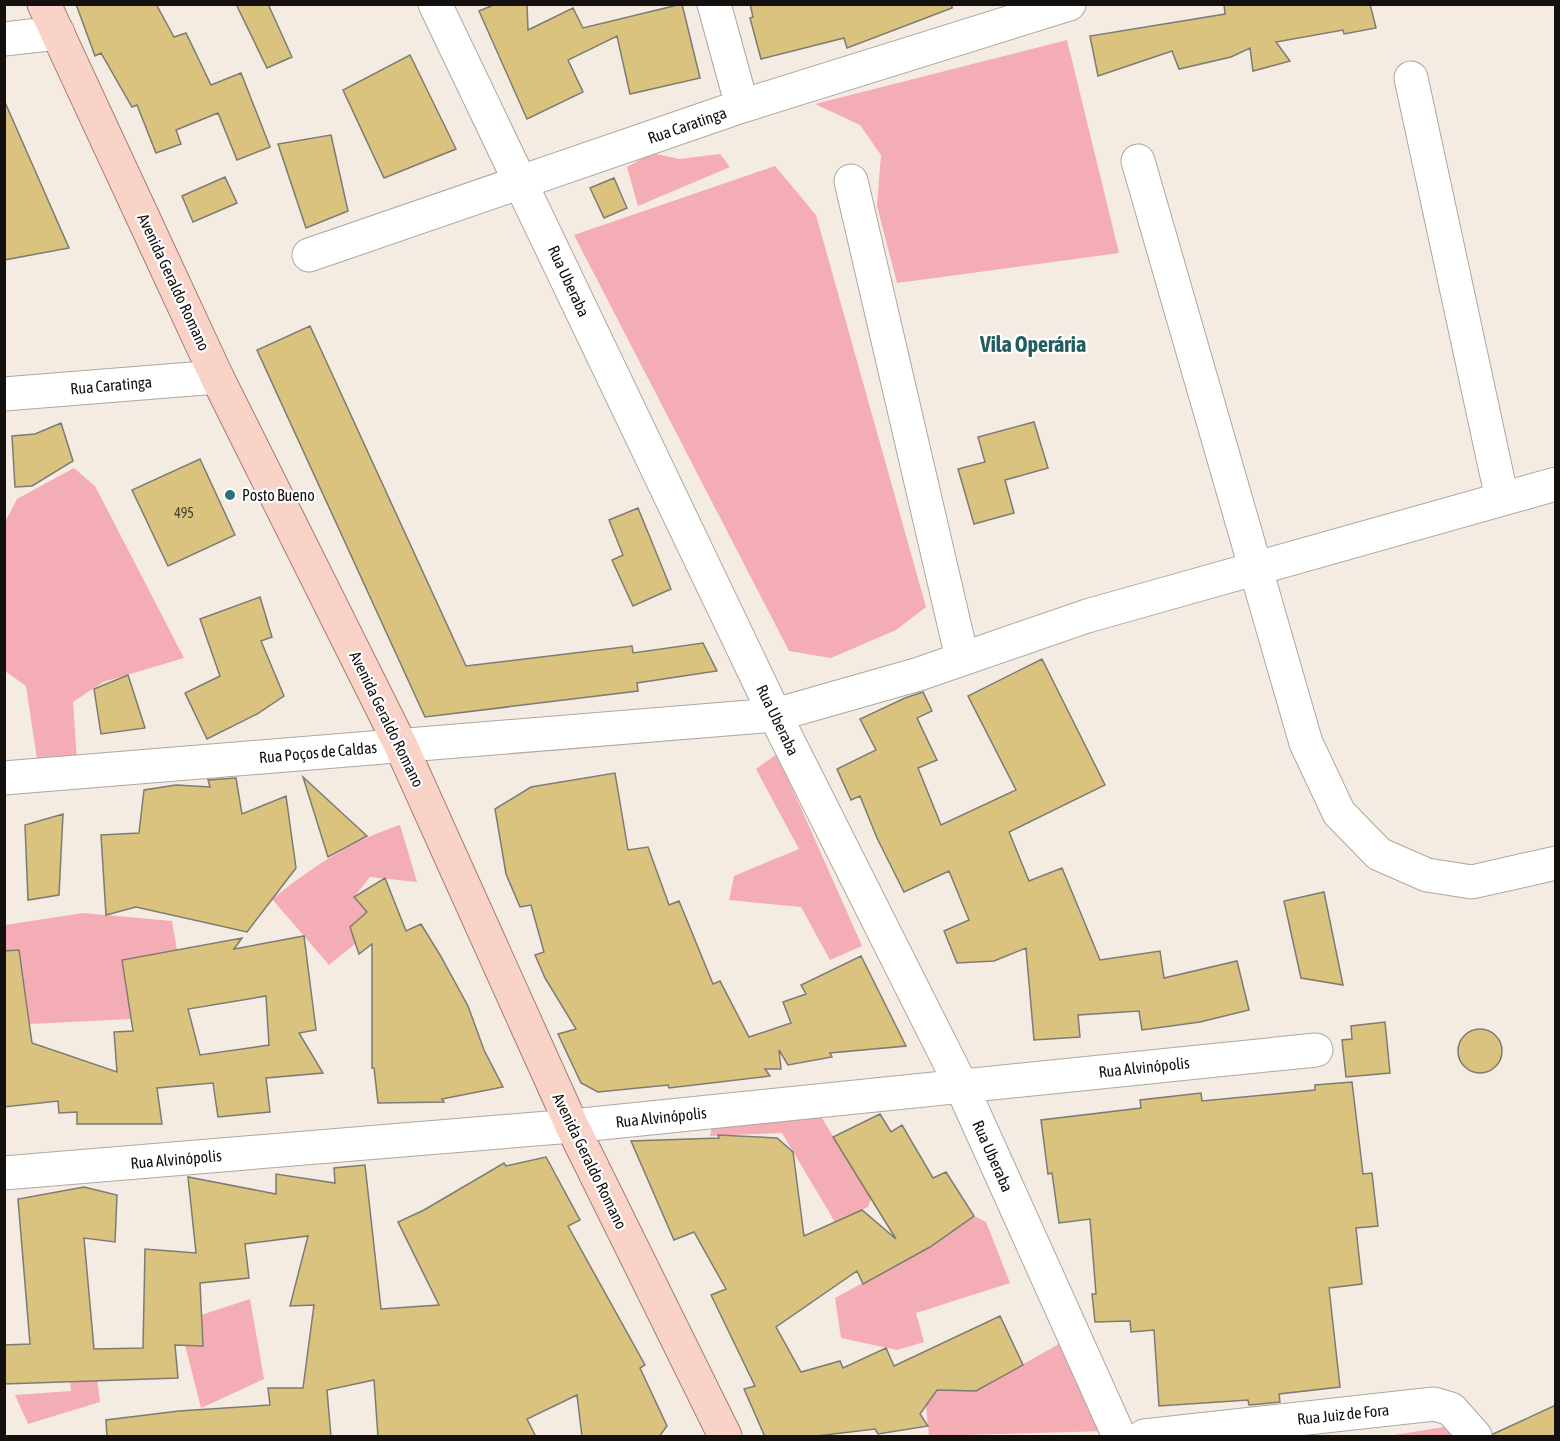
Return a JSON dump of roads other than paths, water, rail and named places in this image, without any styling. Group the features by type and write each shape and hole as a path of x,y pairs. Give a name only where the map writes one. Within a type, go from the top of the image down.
{"main road":[{"name":"Avenida Geraldo Romano","path":"51,19 217,377 402,746 572,1126 725,1437"}],"street":[{"name":"Rua Uberaba","path":"435,4 776,716 961,1085 1119,1437"},
{"path":"714,4 742,106"},
{"name":"Rua Caratinga","path":"309,255 742,106 1069,4"},
{"path":"4,39 51,19"},
{"path":"1411,78 1502,500"},
{"path":"1138,161 1306,742 1339,813 1379,854 1427,875 1472,882 1556,863"},
{"path":"851,181 962,658"},
{"name":"Rua Caratinga","path":"4,394 217,377"},
{"name":"Rua Poços de Caldas","path":"4,778 776,716 1087,616 1556,484"},
{"name":"Rua Alvinópolis","path":"4,1173 572,1126 1316,1050"},
{"name":"Rua Juiz de Fora","path":"1143,1437 1434,1404 1451,1409 1475,1437"}],"place":[{"name":"Posto Bueno","path":"230,495"}],"district":[{"name":"Vila Operária","path":"1033,344"}]}
